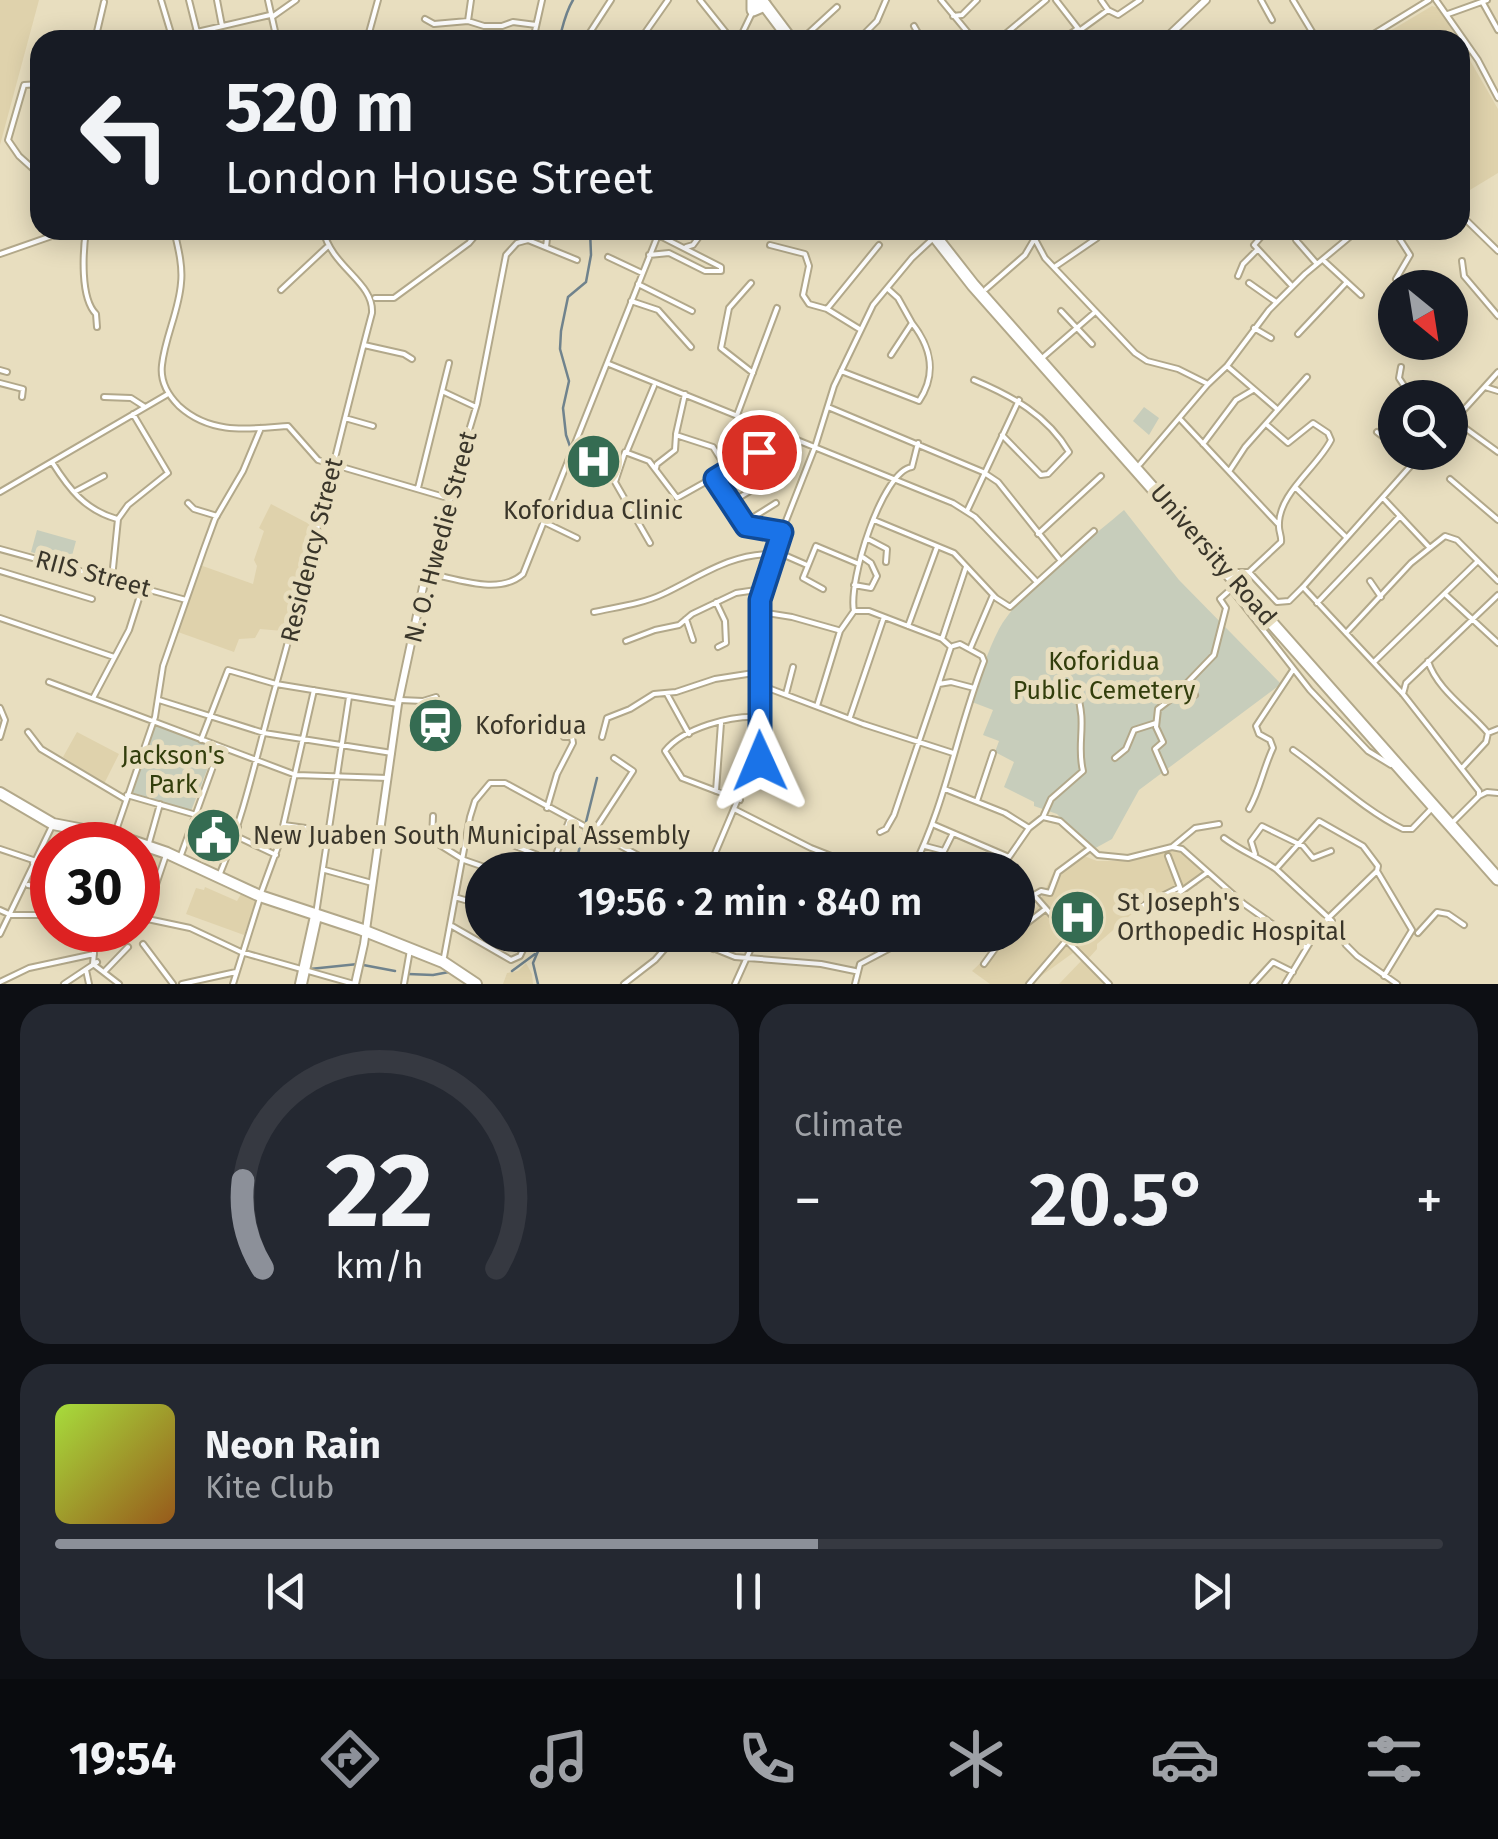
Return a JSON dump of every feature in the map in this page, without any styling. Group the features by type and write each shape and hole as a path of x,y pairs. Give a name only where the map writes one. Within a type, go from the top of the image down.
{"highway":[{"path":"760,3 786,30"},
{"name":"University Road","path":"939,240 974,285 1140,464 1400,770 1498,876"},
{"name":"University Road","path":"940,240 1454,821 1498,876"}],"main road":[{"path":"0,793 50,822"},
{"path":"160,852 218,879"},
{"path":"160,854 260,897 443,962 476,984"},
{"path":"303,977 316,915"}],"street":[{"path":"162,0 171,30"},
{"path":"190,0 197,30"},
{"path":"218,0 222,26"},
{"path":"268,0 274,30"},
{"path":"205,30 271,16 296,0"},
{"path":"370,30 378,0"},
{"path":"468,21 470,0"},
{"path":"535,30 542,0"},
{"path":"592,30 611,0"},
{"path":"647,30 668,0"},
{"path":"700,0 726,30"},
{"path":"868,30 886,0"},
{"path":"941,0 954,16 962,18"},
{"path":"962,18 978,0"},
{"path":"1010,30 1046,0"},
{"path":"1056,0 1078,30 1108,10"},
{"path":"1101,0 1118,15 1140,0"},
{"path":"1182,30 1206,0"},
{"path":"1261,0 1272,20"},
{"path":"1293,0 1311,30"},
{"path":"1381,30 1432,0 1448,14 1458,30"},
{"path":"1448,14 1485,1 1498,30"},
{"path":"97,30 104,2"},
{"path":"742,30 760,3"},
{"path":"808,30 837,7"},
{"path":"962,18 966,30"},
{"path":"425,19 450,25 468,21 484,26 513,22 536,25"},
{"path":"914,26 916,30"},
{"path":"1470,51 1498,98"},
{"path":"30,85 24,86 8,140 30,165"},
{"path":"1470,224 1498,251"},
{"path":"0,254 41,240"},
{"path":"85,240 83,263 90,309 96,314 98,327"},
{"path":"176,240 182,273 161,369 168,394 192,418 214,427 290,428 311,455 451,499"},
{"name":"Residency Street","path":"218,879 236,836 292,633 372,304 365,288 328,248 326,240"},
{"path":"374,298 394,298 472,240"},
{"name":"N. O. Hwedie Street","path":"354,984 399,702 426,573 476,407 506,255 524,240 549,249"},
{"path":"549,240 549,249 576,260"},
{"path":"426,573 508,586 524,574 656,240"},
{"path":"650,256 669,253 705,271 721,271 672,240"},
{"path":"686,247 697,240"},
{"path":"775,782 754,776 758,760 763,590 841,371 873,305 932,240"},
{"path":"986,289 1025,255 1034,240"},
{"path":"1036,240 1046,258 1124,344 1147,361 1178,368 1208,384"},
{"path":"1056,267 1095,240"},
{"path":"1258,240 1257,250 1292,286"},
{"path":"1298,240 1317,264"},
{"path":"1140,464 1228,366 1276,302 1346,240"},
{"path":"1400,240 1410,256 1401,270"},
{"path":"770,245 805,254 809,266 803,295 809,304 827,308 862,330"},
{"path":"827,308 879,245"},
{"path":"281,290 328,248"},
{"path":"1238,276 1243,264 1257,250"},
{"path":"608,257 642,273"},
{"path":"1323,260 1360,295"},
{"path":"1462,260 1464,276 1498,316"},
{"path":"1298,334 1346,282"},
{"path":"751,283 730,308 720,348 753,372"},
{"path":"1250,283 1276,302"},
{"path":"638,284 692,311"},
{"path":"841,371 919,402 928,378 930,353 898,298 887,288"},
{"path":"631,301 658,310 692,347"},
{"path":"736,416 777,308"},
{"path":"1061,311 1092,344"},
{"path":"1044,358 1095,312"},
{"path":"891,354 912,323"},
{"path":"1254,328 1271,338"},
{"path":"364,345 412,359"},
{"path":"418,488 449,363"},
{"path":"609,364 930,492 967,511 1036,581"},
{"path":"1228,366 1276,409"},
{"path":"1400,380 1401,367"},
{"path":"1468,405 1498,372"},
{"path":"1230,470 1276,409 1307,377"},
{"path":"974,380 1019,400 1069,452 1048,474 1041,475 1002,435"},
{"path":"0,384 23,389 22,398"},
{"path":"650,543 615,482 655,384"},
{"path":"1486,386 1498,391"},
{"path":"1204,444 1236,400 1252,390"},
{"path":"444,392 476,407"},
{"path":"0,492 168,394"},
{"path":"656,468 674,450 684,394"},
{"path":"104,397 131,398 145,408"},
{"path":"967,511 1019,400"},
{"path":"828,407 983,472 998,482 1061,561"},
{"path":"112,578 118,519 128,505 168,474 133,414"},
{"path":"344,418 373,426"},
{"path":"1166,772 1155,749 1163,742 1156,723 1158,709 1214,655 1226,608 1220,599 1224,592 1283,537 1278,524 1181,420"},
{"path":"1266,424 1288,444 1313,423 1331,436 1330,444 1287,496 1278,524"},
{"path":"118,822 153,721 163,666 186,600 217,516 243,471 261,428"},
{"path":"627,451 646,458 676,498 759,452 770,429"},
{"path":"1468,432 1498,452"},
{"path":"676,435 713,447 728,470"},
{"path":"817,706 840,631 854,612 854,586 866,538 894,478 912,466 918,443"},
{"path":"52,462 90,509 118,519"},
{"path":"730,504 788,468"},
{"path":"1238,579 1277,602 1289,601 1407,470"},
{"path":"74,492 104,476"},
{"path":"1038,534 1101,476"},
{"path":"715,479 749,528 782,532"},
{"path":"1450,479 1498,520"},
{"path":"1295,487 1346,538"},
{"path":"1383,498 1429,547"},
{"path":"188,503 194,509 217,516"},
{"path":"744,523 776,503"},
{"path":"1317,603 1400,516"},
{"path":"874,520 954,554 994,595 1013,606 1094,531"},
{"path":"545,522 577,538"},
{"path":"1346,633 1429,547 1445,536 1452,536 1498,581"},
{"path":"866,538 887,548 886,562"},
{"path":"823,589 804,581 816,546 859,564"},
{"path":"908,626 937,547"},
{"name":"RIIS Street","path":"0,549 186,600"},
{"path":"594,612 660,596 696,575 757,554 774,553 808,564"},
{"path":"854,586 871,588 877,576 871,564 860,556"},
{"path":"1372,663 1478,561"},
{"path":"942,638 967,566"},
{"path":"0,571 92,599"},
{"path":"1238,579 1293,669 1368,751 1400,770"},
{"path":"1370,581 1381,598"},
{"path":"92,698 129,630 143,586"},
{"path":"1302,588 1403,694 1462,768 1479,796"},
{"path":"626,641 679,625 716,602 747,590 763,590"},
{"path":"1444,594 1498,643"},
{"path":"970,649 994,595"},
{"path":"1403,694 1406,683 1498,595"},
{"path":"716,602 725,624 726,642 718,647"},
{"path":"854,612 868,610 942,638 952,647"},
{"path":"760,612 840,631"},
{"path":"0,618 115,658"},
{"path":"850,719 884,618"},
{"path":"686,619 693,640"},
{"path":"880,832 894,815 952,647 960,644 984,658 953,753 946,789 921,852"},
{"path":"1428,661 1450,696 1488,733"},
{"path":"786,694 793,667"},
{"path":"1249,809 1259,791 1262,768 1274,746 1259,734 1256,726 1293,669"},
{"path":"201,740 228,670 276,684 349,697 423,702 436,697"},
{"path":"602,737 607,718 630,710 654,694 760,672"},
{"path":"48,682 296,775 388,778"},
{"path":"938,684 951,682 974,688"},
{"path":"1187,684 1195,695"},
{"path":"760,685 953,753"},
{"path":"233,984 276,855 314,690"},
{"path":"1012,852 1029,828 1044,818 1051,799 1082,775 1084,711 1076,691"},
{"path":"667,693 689,734"},
{"path":"316,915 332,832 349,697"},
{"path":"159,700 264,732 392,754"},
{"path":"0,708 5,720 0,738"},
{"path":"740,800 682,778 666,754 667,746 721,723 744,716 760,717"},
{"path":"716,791 721,723"},
{"path":"1115,758 1126,749 1134,730 1156,723"},
{"path":"1488,733 1498,728"},
{"path":"28,732 41,750 125,797 238,826"},
{"path":"1462,768 1486,742 1488,733"},
{"path":"547,808 573,743 572,737 564,737"},
{"path":"180,859 220,746"},
{"path":"1292,750 1403,829 1412,828 1433,807"},
{"path":"978,801 992,753"},
{"path":"588,830 633,772 614,758"},
{"path":"758,760 782,769"},
{"path":"716,852 758,760"},
{"path":"443,962 468,826 484,787 496,781 630,852"},
{"path":"946,789 1005,813 1029,828"},
{"path":"1454,821 1479,796 1498,793"},
{"path":"152,822 160,804"},
{"path":"736,810 821,852"},
{"path":"433,816 432,840 464,860"},
{"path":"1044,818 1060,821 1098,855 1128,858 1172,846 1194,828 1219,824"},
{"path":"556,852 569,820"},
{"path":"1276,869 1316,822 1323,822 1368,850 1412,930 1426,940"},
{"path":"932,824 997,852"},
{"path":"284,825 378,838"},
{"path":"468,826 530,852"},
{"path":"1255,854 1250,841 1262,826 1298,844 1314,858 1331,851"},
{"path":"924,846 944,851 953,833"},
{"path":"236,836 276,855"},
{"path":"1224,838 1276,869 1328,918 1346,946 1397,984"},
{"path":"1172,846 1189,852 1244,904 1305,947"},
{"path":"0,849 30,860"},
{"path":"1029,984 1070,935 1044,910 1034,894 1041,890 1050,893 1058,872 1090,849"},
{"path":"160,873 166,856"},
{"path":"1168,856 1181,890"},
{"path":"325,870 372,884"},
{"path":"1285,984 1305,947 1328,918 1377,871"},
{"path":"0,934 30,872"},
{"path":"1181,890 1178,888 1136,909 1157,909 1208,872"},
{"path":"25,885 30,886"},
{"path":"456,898 465,900"},
{"path":"0,910 11,916 30,916"},
{"path":"1035,917 1044,910"},
{"path":"1418,934 1437,912 1464,925"},
{"path":"160,921 190,928 303,977 354,984"},
{"path":"452,926 465,933"},
{"path":"1384,976 1412,930"},
{"path":"1067,942 1109,984"},
{"path":"404,984 410,950"},
{"path":"103,972 123,952"},
{"path":"149,952 173,984"},
{"path":"497,952 511,960 522,952"},
{"path":"624,984 662,952"},
{"path":"722,952 856,971"},
{"path":"736,984 751,952"},
{"path":"854,984 856,971 880,952"},
{"path":"984,964 993,952"},
{"path":"0,982 29,968 94,954 95,963 119,984"},
{"path":"1253,984 1276,962 1293,972"},
{"path":"64,984 95,963"},
{"path":"86,970 89,984"},
{"path":"182,984 236,972"},
{"path":"290,984 303,977"}],"shaded area":[{"path":"0,0 39,0 30,30 0,145"},
{"path":"1432,6 1439,8 1452,30 1392,30"},
{"path":"1470,60 1498,109 1498,173 1470,190"},
{"path":"271,504 313,526 288,628 260,629 255,638 239,639 234,652 178,632 200,565 253,584 257,566 254,560 264,531 259,528"},
{"path":"77,732 119,754 104,784 63,757"},
{"name":"St Joseph's Orthopedic Hospital","path":"1178,849 1203,868 1197,886 1179,885 1169,890 1148,912 1141,906 1097,944 1088,959 1077,950 1030,984 990,984 972,971 992,952 1035,952 1035,909 1055,869 1079,854 1097,861 1128,861"},
{"path":"205,887 237,901 241,894 257,900 244,935 186,914 196,888"},
{"path":"1083,959 1105,984 1059,984"},
{"path":"526,963 533,984 503,984 507,973 518,971"}],"green space":[{"path":"1144,407 1159,418 1149,435 1133,421"},
{"name":"Koforidua Public Cemetery","path":"1124,510 1179,580 1281,684 1139,790 1112,839 1092,850 1057,814 1034,806 1034,802 1004,787 1014,762 995,752 999,741 983,735 993,710 972,702 991,647 1009,614 1039,582"},
{"path":"37,530 76,541 70,563 31,552"},
{"name":"Jackson's Park","path":"155,723 216,747 191,811 130,793"}],"waterway":[{"path":"562,30 573,0"},
{"path":"576,463 566,435 563,408 569,381 560,349 561,331 568,297 586,282 590,240"},
{"path":"578,852 597,778"},
{"path":"538,952 533,963 538,984"},
{"path":"512,971 535,954"},
{"path":"310,969 358,964 395,971"},
{"path":"408,974 449,972"}],"place":[{"name":"Koforidua Clinic","path":"593,462"},
{"name":"Koforidua","path":"436,726"},
{"name":"New Juaben South Municipal Assembly","path":"214,836"},
{"name":"St Joseph's Orthopedic Hospital","path":"1078,917"}],"route":[{"path":"759,452 715,479 746,526 782,532 760,600 760,731 755,759 760,761"}]}
